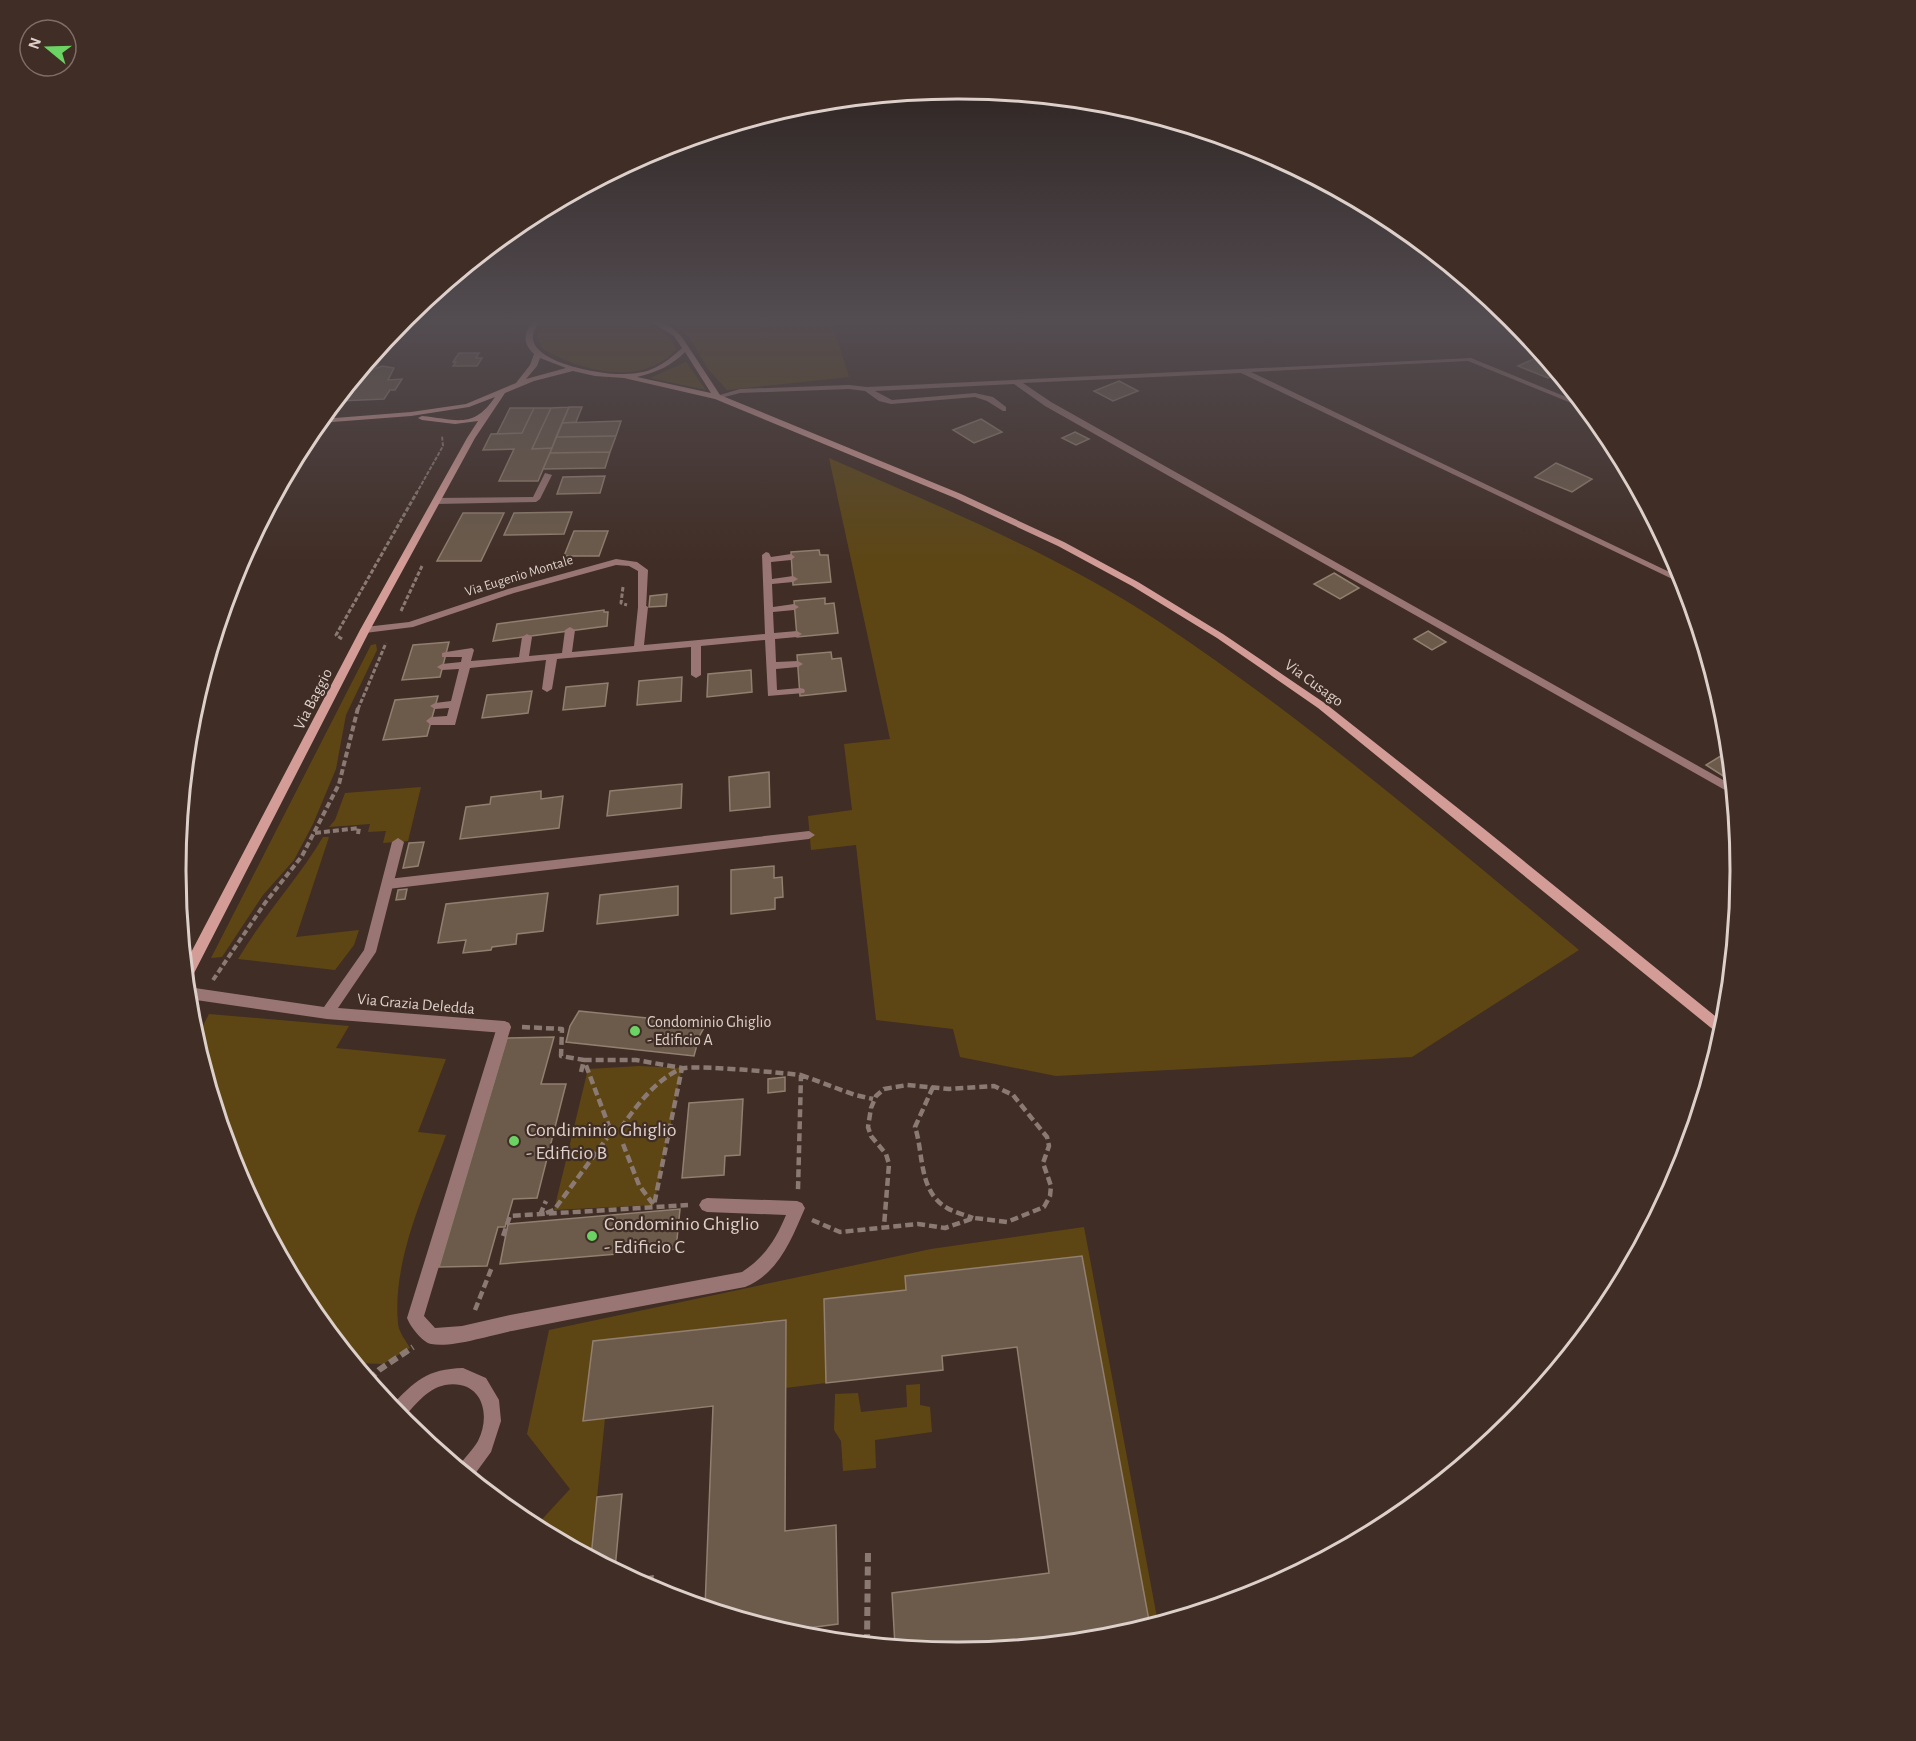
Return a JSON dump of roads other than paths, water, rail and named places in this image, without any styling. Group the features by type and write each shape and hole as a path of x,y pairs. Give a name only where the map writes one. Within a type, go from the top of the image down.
{"main road":[{"name":"Via Baggio","path":"466,405 477,401"},
{"name":"Via Baggio","path":"192,963 365,630 471,438 494,401"},
{"name":"Via Cusago","path":"725,401 958,496 1061,544 1135,584 1220,636 1322,706 1479,831 1714,1025"},
{"path":"466,405 449,414 449,418 457,422 471,438"},
{"path":"332,421 427,418 457,422 478,419 486,412 480,405 466,405 379,418"}],"street":[{"path":"993,401 1003,409"},
{"path":"1044,401 1725,786"},
{"path":"1305,401 1671,576"},
{"path":"436,501 536,499 548,475"},
{"path":"791,557 766,557 772,694 800,691"},
{"name":"Via Eugenio Montale","path":"365,630 410,625 511,591 616,562 637,565 643,570 643,607 639,649"},
{"path":"767,582 793,579"},
{"path":"768,610 794,607"},
{"path":"567,656 570,630"},
{"path":"442,667 796,634"},
{"path":"523,660 527,637"},
{"path":"696,644 696,675"},
{"path":"431,721 451,721 468,651 446,655"},
{"path":"547,689 552,657"},
{"path":"771,666 798,664"},
{"path":"435,706 455,704"},
{"path":"388,884 809,835"},
{"name":"Via Grazia Deledda","path":"327,1013 370,952 398,842"},
{"name":"Via Grazia Deledda","path":"197,994 327,1013 504,1027 415,1318 432,1336 462,1334 745,1279 762,1269 773,1258 797,1208 707,1205"},
{"path":"402,1405 423,1385 440,1377 458,1374 473,1378 485,1388 492,1402 494,1420 488,1440 469,1468"}],"place":[{"name":"Condominio Ghiglio - Edificio A","path":"635,1031"},
{"name":"Condiminio Ghiglio - Edificio B","path":"514,1141"},
{"name":"Condominio Ghiglio - Edificio C","path":"592,1236"}]}
